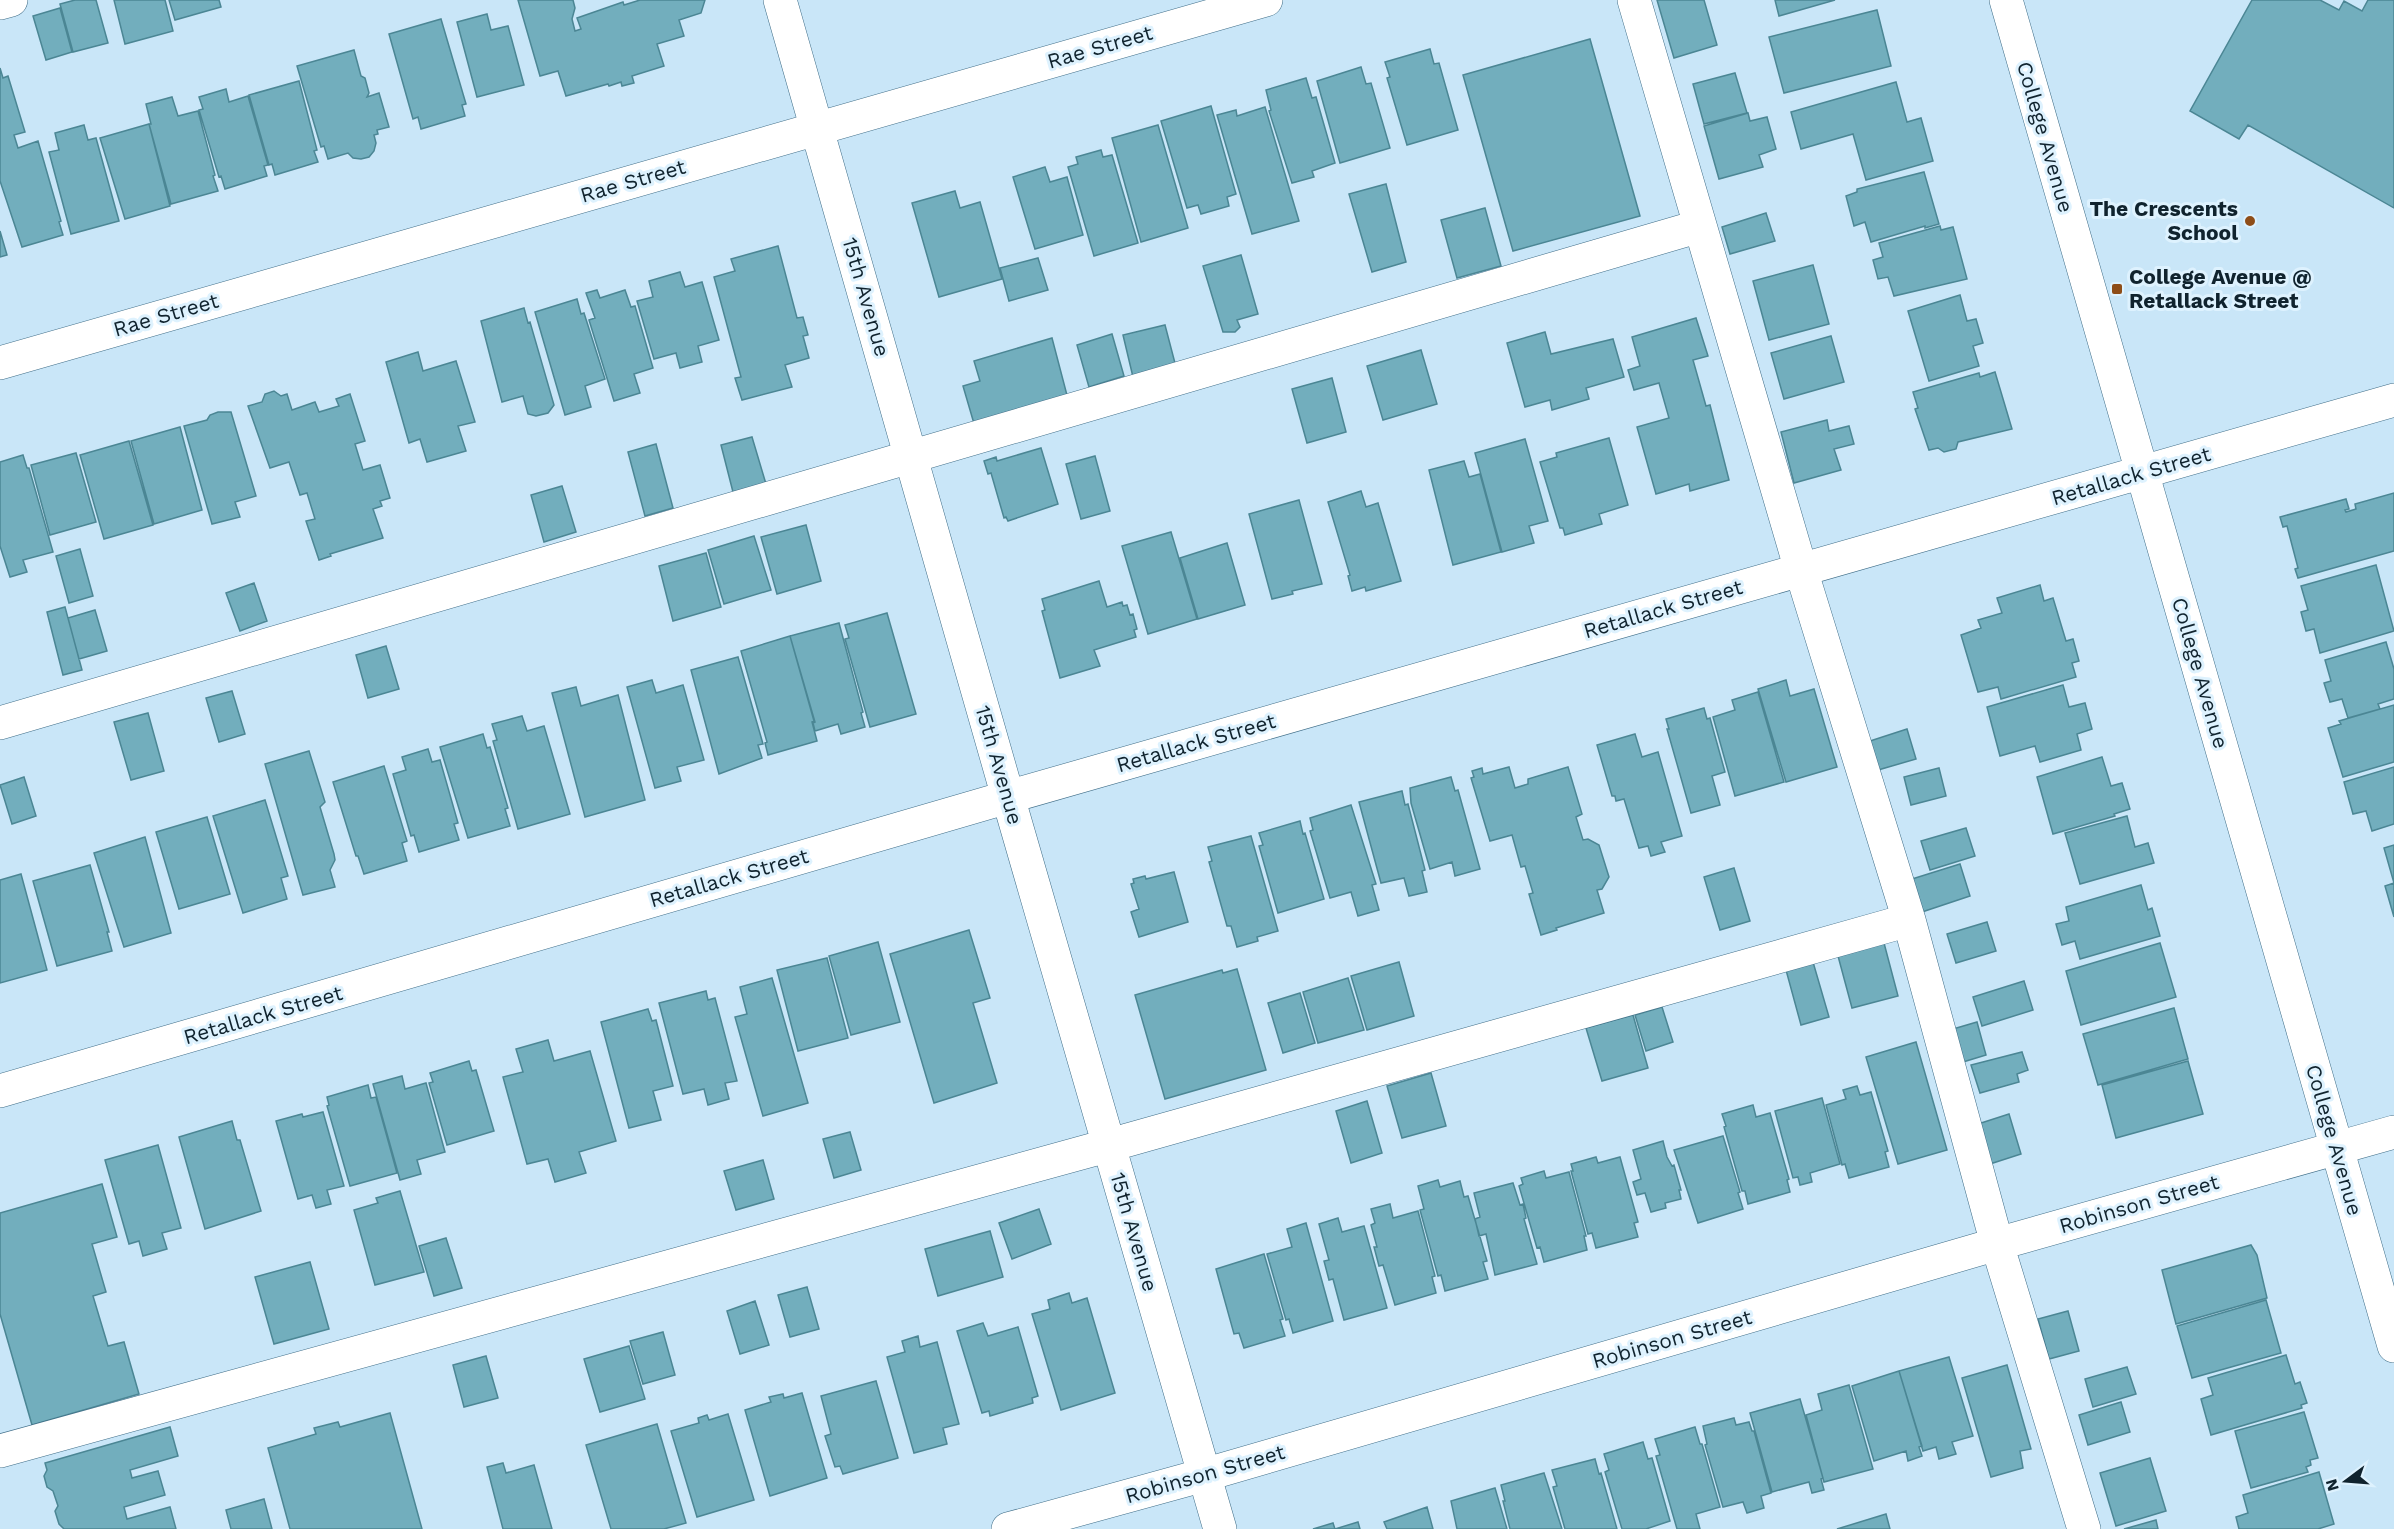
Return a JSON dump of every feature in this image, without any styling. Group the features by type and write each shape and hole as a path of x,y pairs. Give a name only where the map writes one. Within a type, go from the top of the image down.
{"street":[{"path":"0,3 11,0"},
{"name":"15th Avenue","path":"780,0 1220,1529"},
{"name":"Rae Street","path":"0,363 1266,0"},
{"path":"1634,0 1801,570 1908,920 1997,1244 2084,1529"},
{"name":"College Avenue","path":"2006,0 2394,1346"},
{"path":"0,723 1700,226"},
{"name":"Retallack Street","path":"0,1091 1008,797 2394,400"},
{"path":"0,1451 1110,1145 1908,920"},
{"name":"Robinson Street","path":"1008,1529 1204,1475 1997,1244 2394,1132"}],"building":[{"path":"75,0 96,0 108,43 73,52 60,4"},
{"path":"114,0 165,0 173,31 125,44"},
{"path":"169,0 219,0 221,7 175,20"},
{"path":"518,0 573,0 575,8 572,19 575,31 581,29 577,18 623,2 624,5 640,0 705,0 701,13 679,20 684,36 657,44 664,66 632,76 634,83 622,86 621,82 609,86 608,84 566,96 558,71 540,76"},
{"path":"1657,0 1704,0 1717,45 1674,58"},
{"path":"1775,0 1835,0 1779,16"},
{"path":"2252,0 2320,0 2339,10 2344,1 2362,11 2368,0 2394,0 2394,208 2248,125 2239,139 2190,111"},
{"path":"60,8 72,52 46,60 33,16"},
{"path":"1877,10 1891,66 1784,93 1769,37"},
{"path":"487,14 491,30 508,26 524,85 477,97 457,22"},
{"path":"441,19 466,104 462,105 465,116 421,129 418,117 413,119 389,34"},
{"path":"1590,39 1640,216 1513,251 1463,75"},
{"path":"1430,49 1434,64 1439,63 1458,130 1407,145 1387,78 1390,77 1385,62"},
{"path":"354,50 361,76 365,78 369,93 367,97 379,93 389,127 377,130 378,134 374,135 376,143 374,151 369,157 353,158 348,153 328,159 324,146 321,147 297,66"},
{"path":"1361,67 1366,84 1371,83 1390,148 1340,163 1317,81"},
{"path":"0,68 3,78 8,76 25,132 14,135 18,148 38,141 63,235 22,247 0,181"},
{"path":"1735,73 1747,113 1704,124 1693,84"},
{"path":"1306,78 1312,98 1316,97 1335,163 1312,171 1314,177 1292,183 1269,111 1271,110 1266,90"},
{"path":"299,81 318,162 275,175 272,164 269,165 249,95"},
{"path":"1896,82 1907,122 1921,118 1933,161 1866,180 1853,134 1801,149 1791,112"},
{"path":"226,89 229,102 248,96 268,165 264,166 267,176 225,189 221,176 219,177 199,110 203,109 199,97"},
{"path":"172,97 178,116 198,111 218,191 171,204 149,124 151,124 146,104"},
{"path":"1211,106 1236,194 1227,197 1229,206 1201,214 1198,205 1187,208 1161,121"},
{"path":"1265,107 1299,221 1252,234 1217,115 1236,110 1237,116"},
{"path":"1748,113 1750,121 1767,117 1776,149 1759,155 1763,167 1719,179 1704,126"},
{"path":"149,124 170,206 125,219 100,138"},
{"path":"84,125 88,140 96,138 119,221 71,234 49,152 59,150 55,133"},
{"path":"1158,125 1188,228 1141,242 1112,138"},
{"path":"1101,150 1103,157 1112,155 1138,243 1094,256 1068,167 1078,164 1076,157"},
{"path":"1045,167 1050,182 1067,177 1083,235 1035,249 1013,177"},
{"path":"1924,172 1939,224 1871,242 1865,222 1854,226 1846,196 1857,192 1857,189"},
{"path":"1386,184 1406,262 1372,272 1349,194"},
{"path":"955,191 960,208 980,202 1002,279 939,297 912,203"},
{"path":"1485,208 1501,266 1457,278 1441,220"},
{"path":"1766,213 1775,241 1730,254 1722,227"},
{"path":"1940,226 1941,230 1953,227 1967,279 1894,296 1888,277 1878,279 1873,260 1883,257 1879,243"},
{"path":"0,231 7,255 0,257"},
{"path":"778,246 797,318 803,317 808,335 803,336 809,358 785,365 792,387 742,400 735,378 741,377 714,277 735,271 731,259"},
{"path":"1241,255 1258,314 1237,320 1240,327 1235,332 1223,332 1203,266"},
{"path":"1038,258 1048,290 1009,301 1000,268"},
{"path":"1813,265 1829,324 1769,340 1753,281"},
{"path":"680,272 685,287 702,282 719,340 698,346 702,362 680,368 676,353 654,359 637,301 653,297 649,281"},
{"path":"597,290 600,298 625,290 631,307 635,306 653,368 634,374 640,393 614,401 589,320 595,318 586,293"},
{"path":"1960,295 1967,321 1976,319 1983,343 1973,346 1979,366 1929,381 1908,311"},
{"path":"577,299 581,314 584,313 605,379 585,386 591,407 565,415 535,312"},
{"path":"524,308 554,405 548,413 536,416 528,414 523,396 502,402 481,321"},
{"path":"1696,318 1708,356 1693,360 1706,406 1710,405 1729,480 1690,491 1689,484 1656,494 1637,427 1669,418 1659,383 1634,390 1628,370 1640,366 1632,337"},
{"path":"1165,325 1176,367 1133,377 1123,335"},
{"path":"1545,332 1551,354 1613,339 1624,377 1586,388 1589,399 1552,410 1550,400 1525,407 1507,343"},
{"path":"1112,334 1124,376 1089,387 1077,345"},
{"path":"1831,336 1844,382 1784,399 1771,353"},
{"path":"1052,338 1068,399 975,427 963,386 980,381 974,361"},
{"path":"1421,350 1437,404 1383,420 1367,366"},
{"path":"418,352 423,371 456,361 475,422 458,426 466,451 427,462 420,439 409,443 386,362"},
{"path":"1995,372 2012,429 1958,442 1956,449 1944,452 1938,448 1929,450 1915,409 1918,408 1913,392 1979,373 1980,377"},
{"path":"1332,378 1346,432 1307,443 1292,389"},
{"path":"274,391 281,396 287,394 292,410 315,402 319,412 339,406 336,399 350,394 365,441 355,444 363,470 380,465 390,498 380,501 382,506 373,509 383,538 330,554 331,556 319,560 306,521 315,519 307,493 300,495 289,462 270,468 248,406 262,402 265,394"},
{"path":"218,412 231,412 256,496 235,502 240,517 212,524 184,426 207,420 210,415"},
{"path":"1827,420 1829,431 1849,426 1854,444 1834,449 1841,470 1794,483 1781,432"},
{"path":"180,427 202,510 154,524 131,441"},
{"path":"752,437 766,484 733,492 721,445"},
{"path":"1609,438 1628,505 1599,514 1602,524 1565,535 1563,528 1560,528 1540,462 1557,457 1556,453"},
{"path":"1525,439 1548,521 1529,526 1534,543 1502,552 1475,453"},
{"path":"129,441 153,525 104,539 80,455"},
{"path":"656,444 673,508 645,516 628,452"},
{"path":"1041,448 1058,504 1008,521 1006,517 1004,518 991,473 988,474 984,461 996,457 997,461"},
{"path":"76,453 96,522 50,535 31,465"},
{"path":"23,455 27,468 29,468 53,552 23,560 27,572 10,577 0,546 0,462"},
{"path":"1095,456 1110,511 1081,519 1066,464"},
{"path":"1464,461 1469,477 1480,474 1501,552 1453,565 1429,470"},
{"path":"562,486 576,532 544,542 531,495"},
{"path":"1361,491 1366,507 1378,503 1401,581 1366,591 1365,587 1352,591 1348,576 1350,575 1328,502"},
{"path":"2394,493 2394,551 2298,578 2295,569 2298,568 2287,526 2283,527 2280,517 2346,499 2349,509 2345,510 2346,512 2356,509 2355,504"},
{"path":"1299,500 1322,584 1292,591 1293,594 1272,599 1249,514"},
{"path":"806,525 821,581 777,594 761,537"},
{"path":"1171,532 1197,619 1148,634 1122,546"},
{"path":"754,536 771,590 724,604 708,550"},
{"path":"1227,543 1245,605 1198,619 1180,558"},
{"path":"80,549 93,596 69,603 56,556"},
{"path":"706,553 721,607 673,621 659,566"},
{"path":"2376,565 2394,631 2320,653 2314,629 2306,631 2301,612 2308,610 2301,586"},
{"path":"1099,581 1107,607 1122,602 1123,606 1127,605 1130,615 1133,614 1137,629 1134,630 1136,637 1094,650 1100,666 1060,678 1042,611 1045,610 1042,599"},
{"path":"254,583 267,621 240,631 226,593"},
{"path":"2040,585 2044,601 2053,598 2066,641 2073,639 2079,661 2072,663 2076,677 2001,699 1998,687 1978,692 1961,635 1981,628 1978,620 2002,613 1997,598"},
{"path":"65,607 82,670 63,675 47,612"},
{"path":"95,610 107,651 79,659 68,618"},
{"path":"887,613 916,714 870,727 845,639 849,638 845,625"},
{"path":"839,623 865,727 841,734 838,724 815,731 813,723 815,722 790,636"},
{"path":"790,636 814,721 812,722 817,741 768,755 765,743 767,742 741,651"},
{"path":"2386,642 2394,669 2394,699 2378,704 2380,709 2348,718 2342,699 2330,702 2324,683 2331,681 2325,660"},
{"path":"386,646 399,689 368,698 356,655"},
{"path":"738,657 763,744 758,745 762,758 719,774 691,670"},
{"path":"652,680 656,693 683,685 704,760 677,767 681,781 655,788 627,687"},
{"path":"1786,680 1790,696 1814,689 1837,767 1786,782 1758,689"},
{"path":"2063,685 2069,707 2085,703 2092,729 2077,734 2081,750 2040,762 2035,746 2000,756 1987,707"},
{"path":"576,687 581,706 618,695 645,800 585,817 552,693"},
{"path":"232,691 245,734 219,742 206,698"},
{"path":"1758,692 1784,782 1735,796 1713,717 1735,710 1732,700"},
{"path":"2394,705 2394,762 2343,777 2328,728 2341,724 2339,721"},
{"path":"1704,708 1707,719 1710,718 1725,772 1712,776 1720,805 1691,813 1666,719"},
{"path":"148,713 164,771 131,780 114,722"},
{"path":"522,716 527,731 544,726 570,814 518,829 493,741 497,740 492,724"},
{"path":"1907,729 1916,759 1878,770 1870,741"},
{"path":"483,734 487,748 490,747 508,808 505,809 510,826 468,838 440,747"},
{"path":"1635,734 1642,757 1658,752 1682,836 1661,842 1665,852 1651,856 1648,846 1639,848 1624,799 1616,801 1615,796 1612,796 1597,745"},
{"path":"428,749 432,762 440,760 458,823 454,824 459,840 419,852 414,835 411,836 393,774 406,770 402,757"},
{"path":"309,751 325,802 320,807 334,854 335,860 330,870 335,887 303,895 265,764"},
{"path":"2102,757 2111,786 2122,783 2130,809 2114,814 2115,816 2053,834 2037,777"},
{"path":"384,766 407,841 402,843 407,861 364,874 358,856 356,856 333,782"},
{"path":"1509,767 1515,788 1528,784 1528,779 1568,767 1582,814 1576,817 1583,840 1588,839 1599,845 1609,877 1602,889 1597,890 1604,913 1541,935 1529,894 1533,893 1525,866 1521,867 1512,835 1490,841 1471,778 1474,777 1472,771 1482,768 1483,774"},
{"path":"2394,767 2394,824 2372,831 2366,811 2353,814 2344,782"},
{"path":"1939,768 1946,796 1911,805 1904,777"},
{"path":"24,777 36,816 12,824 0,785"},
{"path":"1451,777 1455,791 1458,790 1480,869 1455,876 1452,862 1430,869 1411,803 1410,788"},
{"path":"1402,791 1405,805 1408,804 1425,870 1422,871 1427,892 1409,896 1404,878 1381,883 1359,802"},
{"path":"265,800 288,876 281,878 287,899 243,913 213,816"},
{"path":"1351,805 1376,884 1372,885 1379,910 1358,916 1351,892 1330,898 1310,831 1313,830 1310,818"},
{"path":"2127,816 2135,847 2148,843 2154,863 2080,884 2065,833"},
{"path":"207,817 230,894 179,909 156,832"},
{"path":"1300,821 1324,899 1278,913 1259,846 1263,845 1259,833"},
{"path":"1966,828 1975,856 1930,870 1921,841"},
{"path":"1251,836 1278,931 1257,937 1258,941 1237,947 1231,926 1227,926 1209,862 1212,861 1208,847"},
{"path":"145,837 171,933 124,947 94,853"},
{"path":"2394,845 2394,883 2384,848"},
{"path":"1960,864 1970,896 1922,912 1912,879"},
{"path":"90,865 109,932 107,932 112,951 57,966 33,881"},
{"path":"1734,868 1750,921 1720,930 1704,877"},
{"path":"1174,872 1188,922 1139,937 1131,912 1139,909 1131,884 1134,883 1133,879 1145,876 1146,879"},
{"path":"21,874 47,970 0,983 0,880"},
{"path":"2394,883 2394,917 2385,886"},
{"path":"2141,885 2148,910 2152,908 2160,936 2080,959 2075,941 2062,945 2056,924 2069,921 2066,907"},
{"path":"1987,922 1996,951 1956,963 1947,934"},
{"path":"969,930 990,998 973,1003 997,1083 934,1103 890,954"},
{"path":"878,942 900,1022 851,1035 829,956"},
{"path":"1884,943 1898,996 1852,1008 1838,956"},
{"path":"2160,943 2176,997 2081,1025 2066,971"},
{"path":"827,958 848,1038 798,1051 777,970"},
{"path":"1399,962 1414,1016 1367,1030 1351,976"},
{"path":"1813,962 1829,1017 1801,1025 1786,970"},
{"path":"1237,969 1266,1070 1165,1099 1135,995 1222,970 1223,973"},
{"path":"772,978 808,1103 763,1116 735,1017 747,1014 740,987"},
{"path":"1348,978 1364,1030 1318,1043 1303,992"},
{"path":"2024,981 2033,1010 1982,1026 1973,997"},
{"path":"706,991 708,1000 715,998 737,1081 725,1083 729,1099 708,1105 704,1089 683,1094 659,1003"},
{"path":"1300,993 1315,1043 1283,1053 1268,1003"},
{"path":"1662,1007 1673,1042 1646,1051 1635,1015"},
{"path":"2174,1008 2188,1059 2098,1085 2083,1034"},
{"path":"648,1009 652,1021 656,1020 673,1086 653,1091 661,1120 629,1128 601,1022"},
{"path":"1633,1015 1648,1068 1602,1081 1586,1028"},
{"path":"1977,1022 1986,1055 1963,1062 1953,1029"},
{"path":"548,1040 554,1061 590,1051 616,1141 579,1152 586,1173 555,1182 548,1159 527,1164 503,1077 523,1072 516,1049"},
{"path":"1916,1042 1947,1150 1898,1164 1866,1057"},
{"path":"2022,1052 2028,1070 2017,1074 2019,1082 1980,1093 1971,1065"},
{"path":"469,1061 472,1071 476,1070 494,1131 447,1145 429,1083 433,1082 430,1073"},
{"path":"2188,1061 2203,1114 2116,1138 2102,1085"},
{"path":"1431,1073 1446,1126 1402,1138 1387,1086"},
{"path":"402,1076 405,1089 426,1083 445,1152 417,1160 421,1174 400,1180 373,1084"},
{"path":"368,1085 371,1098 376,1097 397,1173 350,1186 327,1106 329,1105 327,1097"},
{"path":"1857,1086 1860,1095 1871,1092 1888,1151 1885,1152 1889,1167 1849,1178 1845,1164 1842,1165 1826,1105 1846,1099 1843,1090"},
{"path":"1822,1098 1840,1164 1810,1173 1812,1182 1800,1185 1798,1177 1793,1178 1775,1111"},
{"path":"1367,1101 1382,1153 1351,1163 1336,1111"},
{"path":"1753,1105 1756,1117 1770,1113 1789,1179 1787,1180 1790,1192 1748,1204 1745,1191 1742,1191 1722,1114"},
{"path":"323,1112 344,1186 327,1190 331,1204 316,1208 312,1195 298,1199 276,1121 302,1114 303,1117"},
{"path":"2009,1114 2021,1154 1990,1164 1978,1124"},
{"path":"232,1121 261,1211 205,1229 179,1137"},
{"path":"850,1132 861,1170 834,1178 823,1139"},
{"path":"1723,1136 1743,1209 1698,1223 1674,1150"},
{"path":"1663,1141 1667,1157 1672,1166 1674,1165 1681,1190 1679,1190 1681,1199 1665,1203 1666,1208 1651,1212 1645,1193 1637,1195 1633,1182 1641,1179 1633,1150"},
{"path":"158,1145 181,1228 162,1233 167,1249 143,1256 139,1241 129,1244 105,1160"},
{"path":"1596,1157 1598,1163 1620,1157 1638,1222 1634,1223 1638,1237 1596,1248 1592,1233 1588,1234 1571,1164"},
{"path":"763,1160 774,1199 736,1210 724,1171"},
{"path":"1544,1171 1546,1178 1569,1172 1586,1236 1584,1236 1587,1250 1544,1262 1540,1247 1537,1248 1519,1186 1523,1184 1521,1178"},
{"path":"1438,1180 1440,1187 1460,1181 1464,1197 1468,1196 1487,1261 1483,1262 1488,1279 1445,1291 1441,1275 1438,1276 1420,1210 1424,1209 1418,1186"},
{"path":"1513,1183 1520,1205 1523,1204 1526,1218 1524,1219 1537,1264 1495,1275 1486,1234 1479,1236 1475,1219 1480,1217 1474,1193"},
{"path":"102,1184 117,1237 92,1244 106,1292 93,1296 108,1346 124,1342 139,1394 32,1425 0,1314 0,1213"},
{"path":"400,1191 424,1272 375,1285 354,1210 378,1203 376,1198"},
{"path":"1390,1204 1393,1218 1418,1211 1435,1276 1432,1277 1436,1293 1395,1305 1383,1265 1379,1266 1371,1225 1375,1223 1371,1209"},
{"path":"1039,1209 1051,1244 1012,1259 999,1223"},
{"path":"1338,1218 1342,1232 1364,1226 1387,1308 1344,1320 1333,1279 1329,1280 1324,1261 1329,1260 1319,1224"},
{"path":"1306,1223 1333,1321 1293,1333 1289,1319 1286,1320 1267,1254 1292,1247 1287,1229"},
{"path":"990,1231 1003,1277 938,1296 925,1249"},
{"path":"446,1238 462,1288 434,1296 419,1246"},
{"path":"2251,1245 2257,1255 2267,1298 2176,1324 2162,1270"},
{"path":"1264,1254 1283,1319 1280,1320 1285,1336 1244,1348 1239,1333 1234,1334 1216,1269"},
{"path":"310,1262 329,1329 274,1344 255,1277"},
{"path":"807,1287 819,1329 790,1337 778,1295"},
{"path":"1069,1293 1072,1303 1087,1298 1115,1393 1061,1410 1032,1314 1050,1309 1048,1300"},
{"path":"2266,1300 2281,1353 2192,1378 2177,1326"},
{"path":"755,1301 769,1345 740,1354 727,1311"},
{"path":"2068,1311 2079,1351 2049,1359 2038,1319"},
{"path":"983,1323 988,1336 1018,1327 1038,1396 1032,1398 1033,1403 990,1416 989,1411 982,1413 957,1331"},
{"path":"663,1332 675,1375 643,1384 630,1341"},
{"path":"918,1336 920,1347 937,1342 959,1424 943,1428 947,1444 914,1453 887,1357 905,1352 902,1341"},
{"path":"629,1346 645,1399 600,1412 584,1359"},
{"path":"2286,1355 2295,1384 2300,1382 2307,1403 2301,1405 2302,1408 2211,1435 2201,1399 2213,1395 2208,1378"},
{"path":"486,1356 498,1398 464,1407 453,1365"},
{"path":"1949,1357 1973,1436 1952,1442 1956,1454 1939,1459 1936,1447 1923,1451 1899,1371"},
{"path":"2007,1365 2031,1449 2020,1451 2023,1468 1991,1477 1962,1378"},
{"path":"2127,1367 2136,1394 2093,1407 2085,1379"},
{"path":"1899,1371 1922,1446 1919,1447 1922,1456 1908,1461 1906,1451 1874,1461 1852,1386"},
{"path":"876,1381 898,1458 843,1474 840,1466 835,1467 825,1436 831,1434 821,1396"},
{"path":"1849,1385 1873,1469 1824,1482 1806,1415 1822,1410 1818,1394"},
{"path":"802,1393 827,1478 770,1496 745,1410 771,1402 769,1397 783,1394 784,1398"},
{"path":"1800,1399 1823,1478 1821,1479 1824,1490 1812,1493 1809,1482 1772,1492 1750,1413"},
{"path":"2121,1402 2130,1432 2088,1445 2079,1415"},
{"path":"2304,1412 2318,1458 2310,1460 2311,1465 2306,1467 2308,1472 2251,1488 2235,1431"},
{"path":"390,1413 422,1529 290,1529 268,1448 316,1434 314,1428 338,1422 340,1427"},
{"path":"728,1414 754,1500 697,1517 671,1431 699,1423 698,1418 707,1415 709,1420"},
{"path":"1734,1418 1736,1425 1749,1422 1754,1431 1771,1493 1761,1496 1764,1508 1747,1513 1743,1502 1723,1507 1705,1445 1707,1444 1703,1426"},
{"path":"657,1424 686,1523 664,1529 611,1529 586,1445"},
{"path":"170,1427 178,1456 130,1470 132,1478 158,1471 165,1495 124,1507 127,1519 170,1507 176,1529 64,1529 59,1524 55,1511 58,1506 53,1491 47,1487 44,1476 47,1470 45,1463"},
{"path":"1695,1427 1720,1507 1696,1514 1700,1529 1677,1529 1656,1456 1660,1455 1655,1439"},
{"path":"1643,1442 1648,1459 1652,1458 1670,1521 1646,1529 1622,1529 1605,1472 1609,1470 1604,1454"},
{"path":"2150,1458 2166,1511 2116,1526 2100,1473"},
{"path":"1595,1459 1617,1529 1565,1529 1553,1487 1557,1486 1552,1470"},
{"path":"503,1463 506,1473 534,1465 552,1529 503,1529 487,1467"},
{"path":"2319,1472 2334,1524 2318,1529 2239,1529 2236,1517 2248,1513 2243,1495"},
{"path":"1544,1473 1562,1529 1510,1529 1501,1485"},
{"path":"1495,1488 1507,1529 1457,1529 1451,1501"},
{"path":"264,1499 272,1529 231,1529 226,1510"},
{"path":"1427,1507 1433,1529 1387,1529 1384,1522"},
{"path":"1886,1514 1890,1529 1837,1529"},
{"path":"2156,1520 2158,1529 2124,1529"},
{"path":"1358,1522 1360,1529 1335,1529"},
{"path":"1333,1523 1335,1529 1313,1529"}],"place":[{"name":"The Crescents School","path":"2250,221"},
{"name":"College Avenue @ Retallack Street","path":"2117,289"}]}
